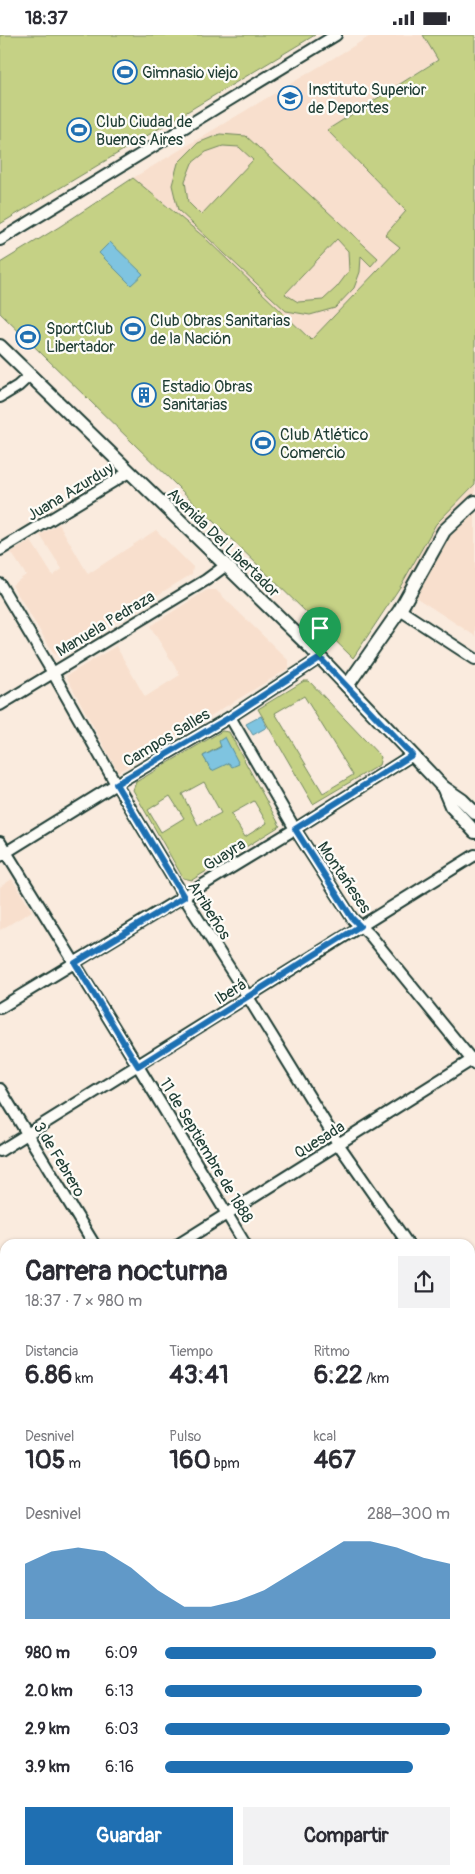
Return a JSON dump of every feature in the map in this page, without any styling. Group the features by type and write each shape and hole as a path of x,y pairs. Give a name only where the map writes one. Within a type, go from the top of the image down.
{"main road":[{"name":"Avenida Del Libertador","path":"0,346 320,658 443,787 462,800 475,813"},
{"path":"347,686 400,610 444,531 475,502"},
{"name":"Avenida Del Libertador","path":"443,787 451,806 475,832"}],"street":[{"path":"0,240 336,35"},
{"path":"0,397 18,386 30,375"},
{"name":"Juana Azurduy","path":"0,551 129,472"},
{"name":"Manuela Pedraza","path":"0,705 206,580 225,566"},
{"name":"Arribeños","path":"0,584 184,897 339,1145 405,1239"},
{"path":"400,610 475,659"},
{"name":"Campos Salles","path":"3,854 116,784 230,717 320,658"},
{"name":"Montañeses","path":"230,717 295,829 352,918 370,935 474,1061"},
{"name":"Guayra","path":"0,1008 295,829 412,755"},
{"name":"11 de Septiembre de 1888","path":"0,842 3,854 75,963 243,1239"},
{"name":"Iberá","path":"0,1151 475,855"},
{"name":"Quesada","path":"187,1239 474,1061"},
{"name":"3 de Febrero","path":"0,1089 91,1239"}],"shaded area":[{"path":"372,35 423,35 438,59 327,130 406,211 400,247 311,340 204,237 133,178"},
{"path":"475,484 475,636 400,587 436,524"},
{"path":"59,524 88,574 156,530 193,567 192,574 59,655 54,654 12,585 26,575 11,552 31,541 53,576 62,569 40,535"},
{"path":"207,590 216,590 289,661 289,668 118,772 66,676 116,646 145,697 180,675 150,626"},
{"path":"12,879 32,911 0,930 0,887"}],"green space":[{"name":"Club Ciudad de Buenos Aires","path":"0,35 315,35 0,224"},
{"path":"423,35 475,35 475,484 436,524 400,587 353,658 0,313 0,263 133,178 204,237 311,340 400,247 385,235 406,211 327,130 438,60"},
{"path":"220,134 246,136 378,258 371,266 361,256 360,272 354,288 335,308 310,315 286,311 178,210 172,185 178,163 198,143","holes":["223,146 239,147 253,160 201,215 188,202 185,181 192,163 206,152","337,239 348,251 349,271 337,287 323,300 298,302 285,294"]},
{"path":"304,681 309,681 381,757 379,765 313,804 258,709","holes":["304,696 353,775 323,793 275,713"]},
{"path":"222,731 229,732 280,826 192,880 183,878 133,790 136,782","holes":["221,746 212,771 203,756","204,782 221,813 198,825 182,794","170,796 184,818 161,832 148,810","254,801 267,823 245,837 231,814"]}],"water":[{"path":"110,242 143,274 131,285 99,253"},
{"path":"261,716 267,727 253,735 246,724"},
{"path":"225,737 239,764 232,767 229,763 212,771 203,756 221,747 219,741"}],"place":[{"name":"Gimnasio viejo","path":"125,72"},
{"name":"Instituto Superior de Deportes","path":"290,98"},
{"name":"Club Ciudad de Buenos Aires","path":"79,130"},
{"name":"Club Obras Sanitarias de la Nación","path":"133,329"},
{"name":"SportClub Libertador","path":"28,337"},
{"name":"Estadio Obras Sanitarias","path":"144,395"},
{"name":"Club Atlético Comercio","path":"263,443"}],"route":[{"path":"320,658 412,755 295,829 352,918 360,926 138,1066 75,963 184,897 116,784 230,717 320,658"}]}
